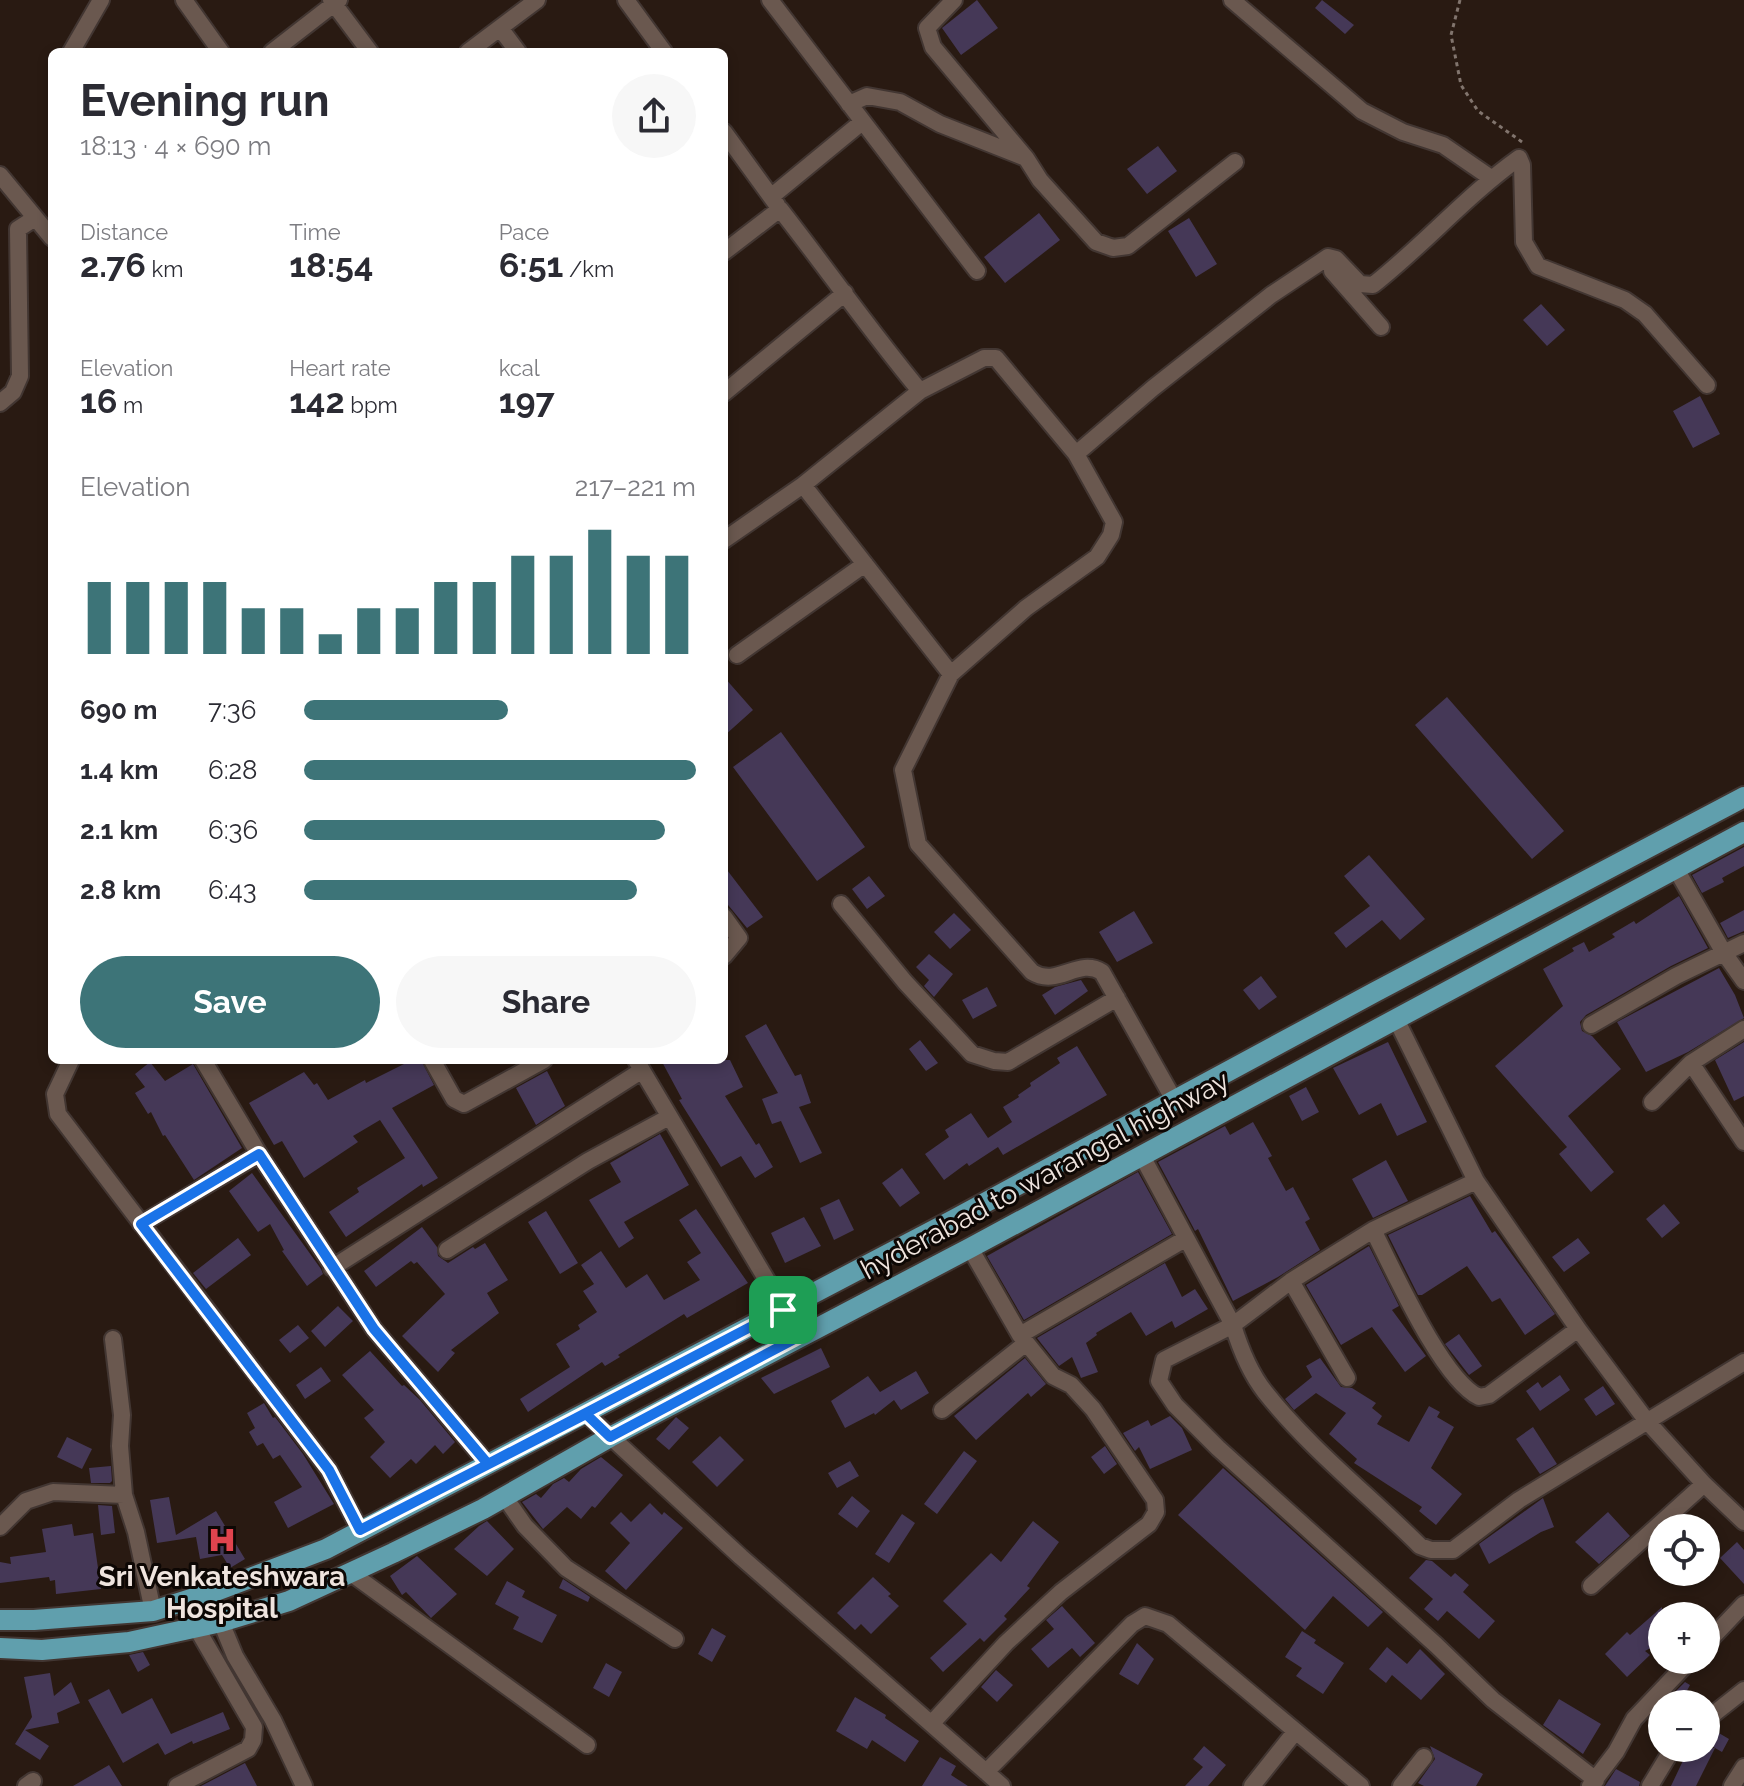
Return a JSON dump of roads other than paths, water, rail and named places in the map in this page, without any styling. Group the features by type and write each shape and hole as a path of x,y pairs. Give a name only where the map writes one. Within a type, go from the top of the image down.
{"main road":[{"path":"0,1620 153,1611 216,1591 326,1549 783,1310 1744,797"},
{"name":"hyderabad to warangal highway","path":"0,1648 42,1650 129,1642 221,1622 289,1601 351,1573 504,1496 1744,832"}],"street":[{"path":"73,48 101,0"},
{"path":"184,0 218,48"},
{"path":"473,48 537,0"},
{"path":"626,0 661,48"},
{"path":"771,0 977,271"},
{"path":"954,0 927,28 933,47 1026,158 1040,180 1096,242 1113,248 1128,246 1235,162"},
{"path":"1232,0 1362,111 1403,132 1443,145 1491,178"},
{"path":"277,48 335,1 367,48"},
{"path":"500,28 515,48"},
{"path":"849,104 867,96 900,102 940,124 1026,158"},
{"path":"728,248 862,122"},
{"path":"728,137 877,339 920,391"},
{"path":"1076,454 1191,357 1271,295 1328,257 1336,259 1360,284 1373,285 1402,262 1491,178 1519,158 1522,165 1524,242 1538,266 1625,300 1645,314 1707,385"},
{"path":"0,175 48,233"},
{"path":"0,403 13,392 20,376 18,229 35,218"},
{"path":"1323,260 1381,327"},
{"path":"728,390 845,293"},
{"path":"728,537 803,485 920,391 984,358 996,358 1076,454 1114,522 1111,535 1097,557 1026,608 951,674 903,770 918,844 1032,972 1049,979 1082,968 1095,968 1102,972 1174,1100"},
{"path":"803,485 951,674"},
{"path":"737,655 865,564"},
{"path":"1676,869 1724,953 1744,981"},
{"path":"841,904 905,982 972,1054 1008,1062 1117,998"},
{"path":"728,923 739,938 728,951"},
{"path":"1591,1025 1676,976 1744,943"},
{"path":"1396,1019 1476,1181 1578,1329 1646,1420 1704,1484 1744,1522"},
{"path":"1652,1102 1691,1063 1744,1029"},
{"path":"1691,1063 1744,1142"},
{"path":"69,1064 55,1094 58,1114 329,1470 360,1530"},
{"path":"205,1064 259,1154 374,1329 488,1464"},
{"path":"434,1064 454,1099 464,1104 537,1064"},
{"path":"332,1268 639,1065 800,1336"},
{"path":"447,1250 588,1161 669,1117"},
{"path":"141,1224 259,1154"},
{"path":"1142,1156 1233,1325 1241,1350 1264,1391 1345,1475 1420,1546 1431,1550 1453,1550 1519,1500 1744,1362"},
{"path":"1476,1181 1373,1230 1291,1281 1233,1325 1164,1360 1159,1381 1175,1405 1218,1448 1493,1700 1593,1783 1634,1719 1677,1674"},
{"path":"1373,1230 1432,1344 1469,1392 1479,1397 1489,1395 1578,1329"},
{"path":"942,1410 1023,1339 1185,1239"},
{"path":"932,1723 1006,1643 1061,1592 1149,1524 1156,1512 1155,1500 1093,1409 1071,1385 1053,1376 1023,1339 970,1248"},
{"path":"1291,1281 1347,1378"},
{"path":"113,1339 122,1415 120,1446 124,1495 136,1532 153,1611"},
{"path":"586,1414 752,1568 1002,1786"},
{"path":"1591,1586 1704,1484"},
{"path":"0,1527 26,1501 53,1492 124,1495"},
{"path":"504,1496 525,1526 566,1568 675,1639"},
{"path":"351,1573 587,1745"},
{"path":"1720,1629 1744,1604"},
{"path":"986,1772 1132,1624 1145,1616 1168,1624 1361,1786"},
{"path":"221,1622 235,1656 273,1720 304,1786"},
{"path":"177,1786 248,1749 253,1740 254,1727 196,1627"},
{"path":"1720,1709 1744,1690"},
{"path":"1252,1786 1295,1732"},
{"path":"1401,1786 1424,1757"},
{"path":"1650,1786 1665,1762"},
{"path":"1732,1786 1744,1767"}],"place":[{"name":"Sri Venkateshwara Hospital","path":"222,1540"}]}
